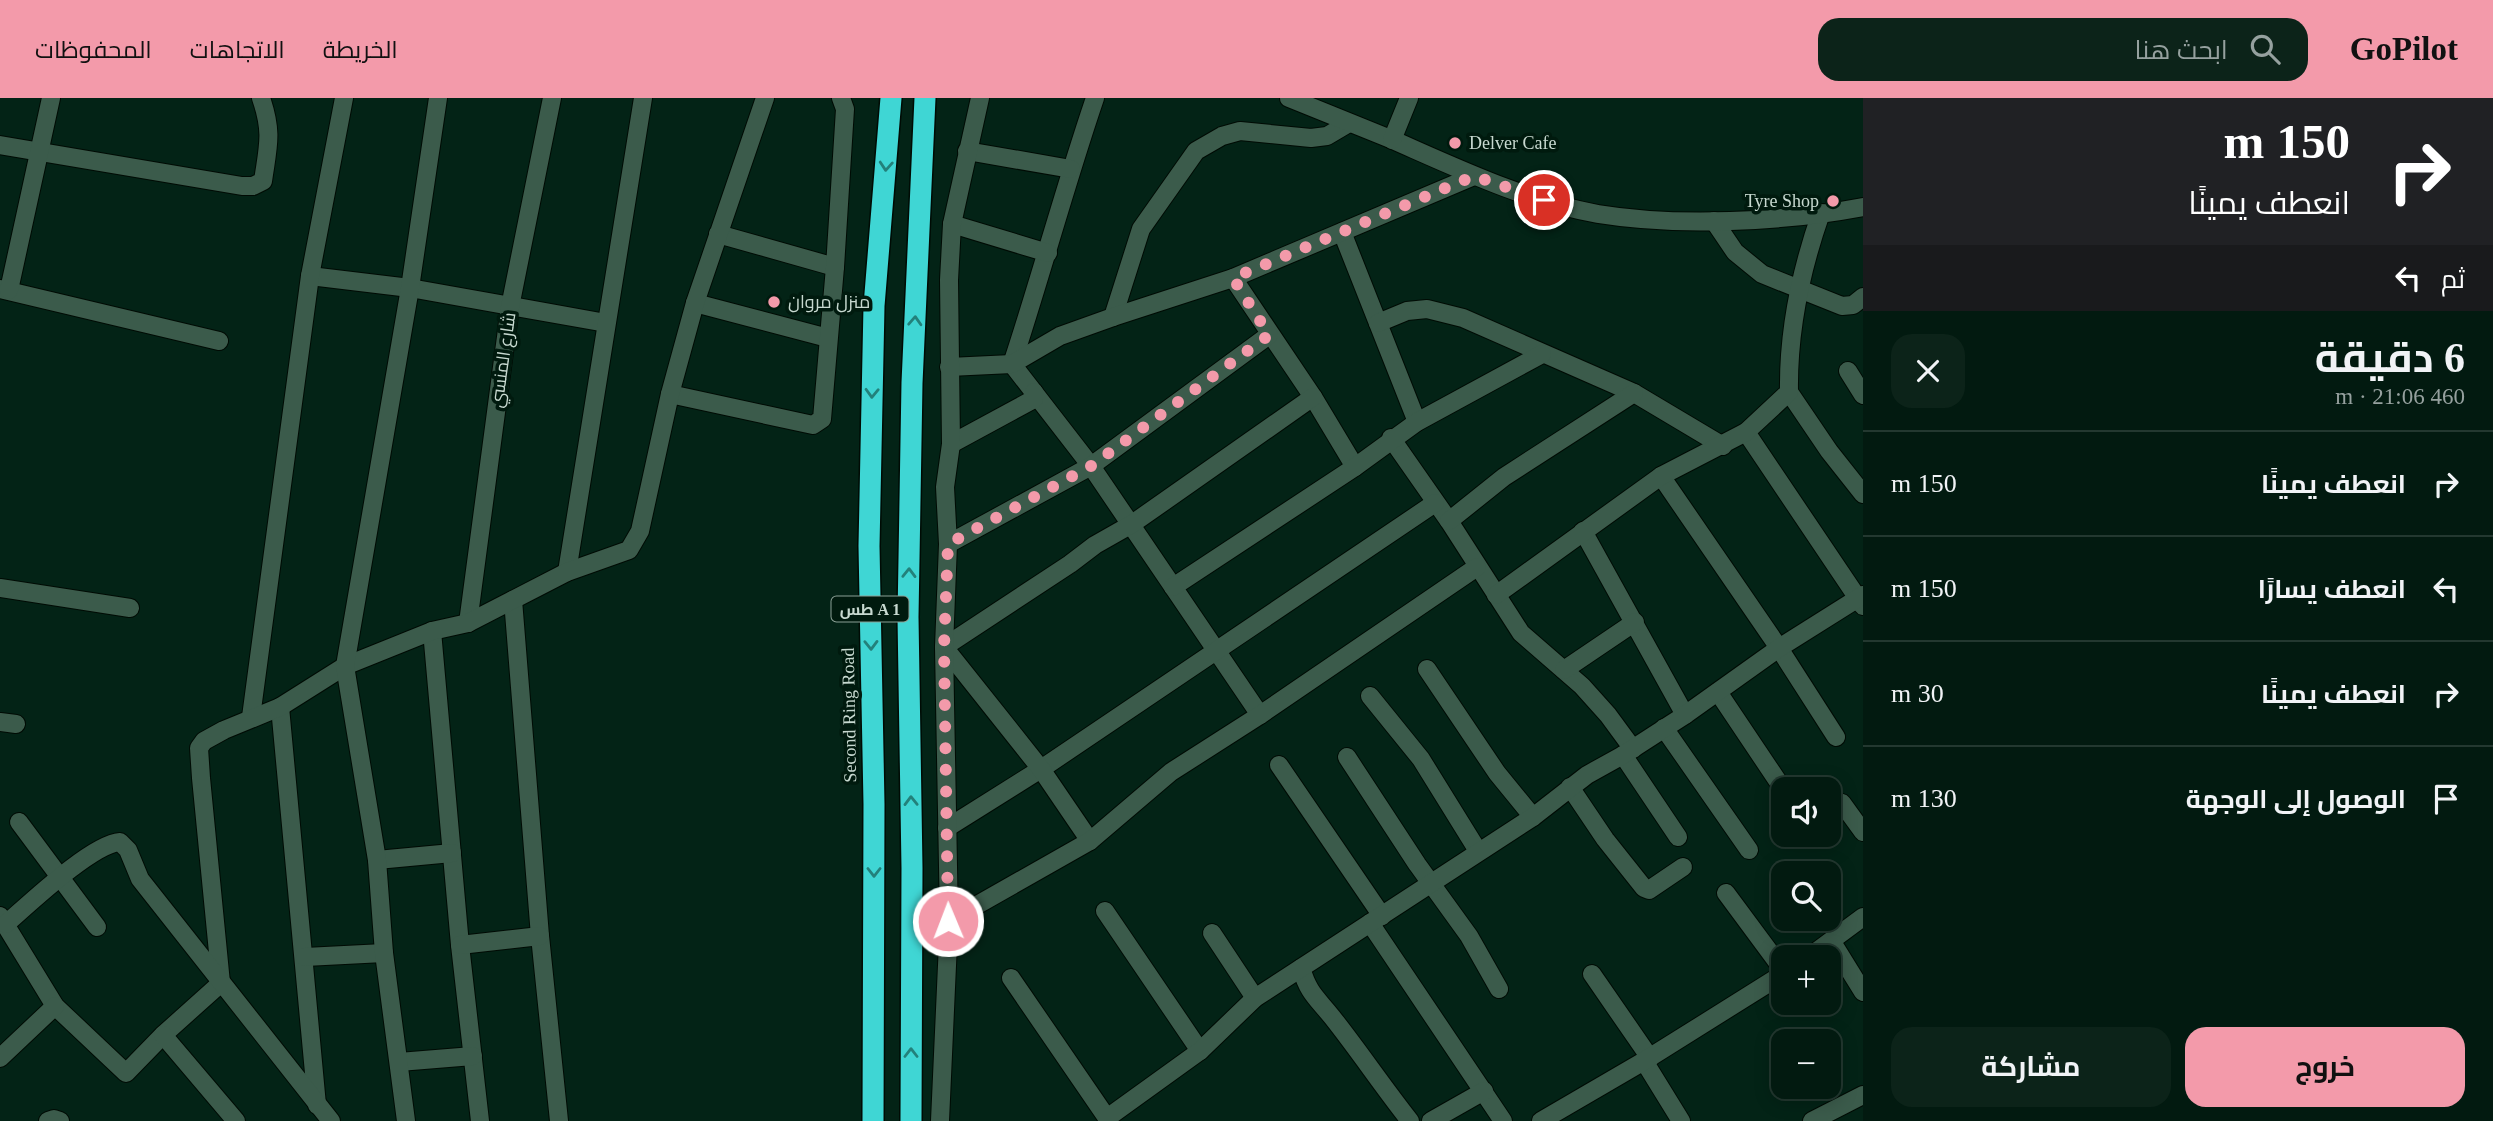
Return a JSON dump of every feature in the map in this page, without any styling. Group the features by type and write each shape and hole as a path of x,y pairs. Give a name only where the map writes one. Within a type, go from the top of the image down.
{"highway":[{"name":"Second Ring Road","path":"873,1121 874,804 869,546 874,306 891,98"},
{"name":"طس A 1","path":"911,1121 909,590 912,383 925,98"}],"street":[{"path":"51,98 4,289 219,341"},
{"path":"0,145 253,186 263,181 270,141 261,98"},
{"path":"251,717 310,276 344,98"},
{"path":"405,1121 384,953 377,860 345,666 410,288 438,98"},
{"name":"شارع المنسي","path":"468,624 510,307 552,98"},
{"path":"567,572 643,98"},
{"path":"221,983 199,748 204,741 251,717 280,707 345,666 432,631 468,624 567,572 629,550 640,531 670,394 695,303 765,98"},
{"path":"670,394 813,425 817,424 822,416 845,109 841,98"},
{"path":"940,1121 948,921 944,647 948,544 945,487 951,444 949,280 952,224 980,98"},
{"path":"1012,364 1095,98"},
{"path":"1289,98 1474,176 1529,196 1597,214 1714,220 1821,213 1863,207"},
{"path":"1392,140 1409,98"},
{"path":"1113,317 1141,229 1196,151 1222,136 1240,131 1311,138 1327,136 1349,123"},
{"path":"967,151 1071,169"},
{"path":"949,367 1012,364 1060,337 1233,278 1474,176"},
{"path":"1821,213 1807,253 1800,287 1790,360 1789,392 1829,451 1863,494"},
{"path":"1714,220 1735,252 1762,274 1842,306 1853,305 1863,298"},
{"path":"952,224 1048,253"},
{"path":"1342,232 1417,422"},
{"path":"718,234 835,267"},
{"path":"310,276 410,288 606,323"},
{"path":"1233,278 1313,397 1354,467"},
{"path":"695,303 828,338"},
{"path":"1378,323 1407,311 1436,310 1463,318 1634,393 1723,446"},
{"path":"948,544 1091,466 1269,335"},
{"path":"1173,587 1354,467 1391,438 1542,354"},
{"path":"1012,364 1132,524 1260,715"},
{"path":"1848,371 1863,395"},
{"path":"951,444 1034,398 1034,392"},
{"path":"1496,595 1661,476 1746,432 1789,392"},
{"path":"1449,521 1504,477 1634,393"},
{"path":"944,647 1095,545 1132,524 1313,397"},
{"path":"1011,978 1107,1120 1200,1051 1255,998 1533,817 1570,787 1685,715 1779,648 1861,600 1746,432"},
{"path":"1391,438 1449,521 1521,633 1594,699 1678,837"},
{"path":"1661,476 1779,648 1836,737"},
{"path":"947,828 1041,769 1435,503"},
{"path":"1583,531 1685,715"},
{"path":"948,921 1090,841 1171,772 1477,568"},
{"path":"0,587 130,608"},
{"path":"513,600 540,936 559,1121"},
{"path":"1564,670 1635,622"},
{"path":"432,631 460,945 480,1121"},
{"path":"944,647 1041,769 1090,841"},
{"path":"1427,669 1497,773 1533,817"},
{"path":"1718,692 1775,777"},
{"path":"1370,696 1421,759 1478,851"},
{"path":"280,707 317,1105"},
{"path":"1664,728 1749,850"},
{"path":"1347,758 1417,864 1469,936 1499,989"},
{"path":"1279,765 1503,1121"},
{"path":"1570,787 1605,839 1644,888 1655,888 1684,867"},
{"path":"1842,803 1863,832"},
{"path":"19,822 97,927"},
{"path":"221,983 163,1035 126,1073 55,1006 3,920 100,849 120,842 128,850 140,879 331,1121"},
{"path":"377,860 452,853"},
{"path":"1726,893 1771,955"},
{"path":"1105,911 1200,1051"},
{"path":"1827,945 1863,917"},
{"path":"1212,933 1255,998"},
{"path":"460,945 540,936"},
{"path":"1832,942 1863,992"},
{"path":"305,957 384,953"},
{"path":"1301,968 1312,996 1332,1017 1410,1121"},
{"path":"1592,974 1647,1059 1681,1121"},
{"path":"1541,1121 1647,1059 1771,980"},
{"path":"3,1050 55,1006"},
{"path":"163,1035 236,1121"},
{"path":"399,1062 472,1056"},
{"path":"1431,1121 1484,1091"},
{"path":"1812,1121 1863,1095"},
{"path":"48,1121 60,1121"}],"place":[{"name":"Delver Cafe","path":"1455,143"},
{"name":"Tyre Shop","path":"1833,201"},
{"name":"منزل مروان","path":"774,302"}],"route":[{"path":"948,921 944,647 948,544 1091,466 1269,335 1233,278 1474,176 1544,200"}]}
